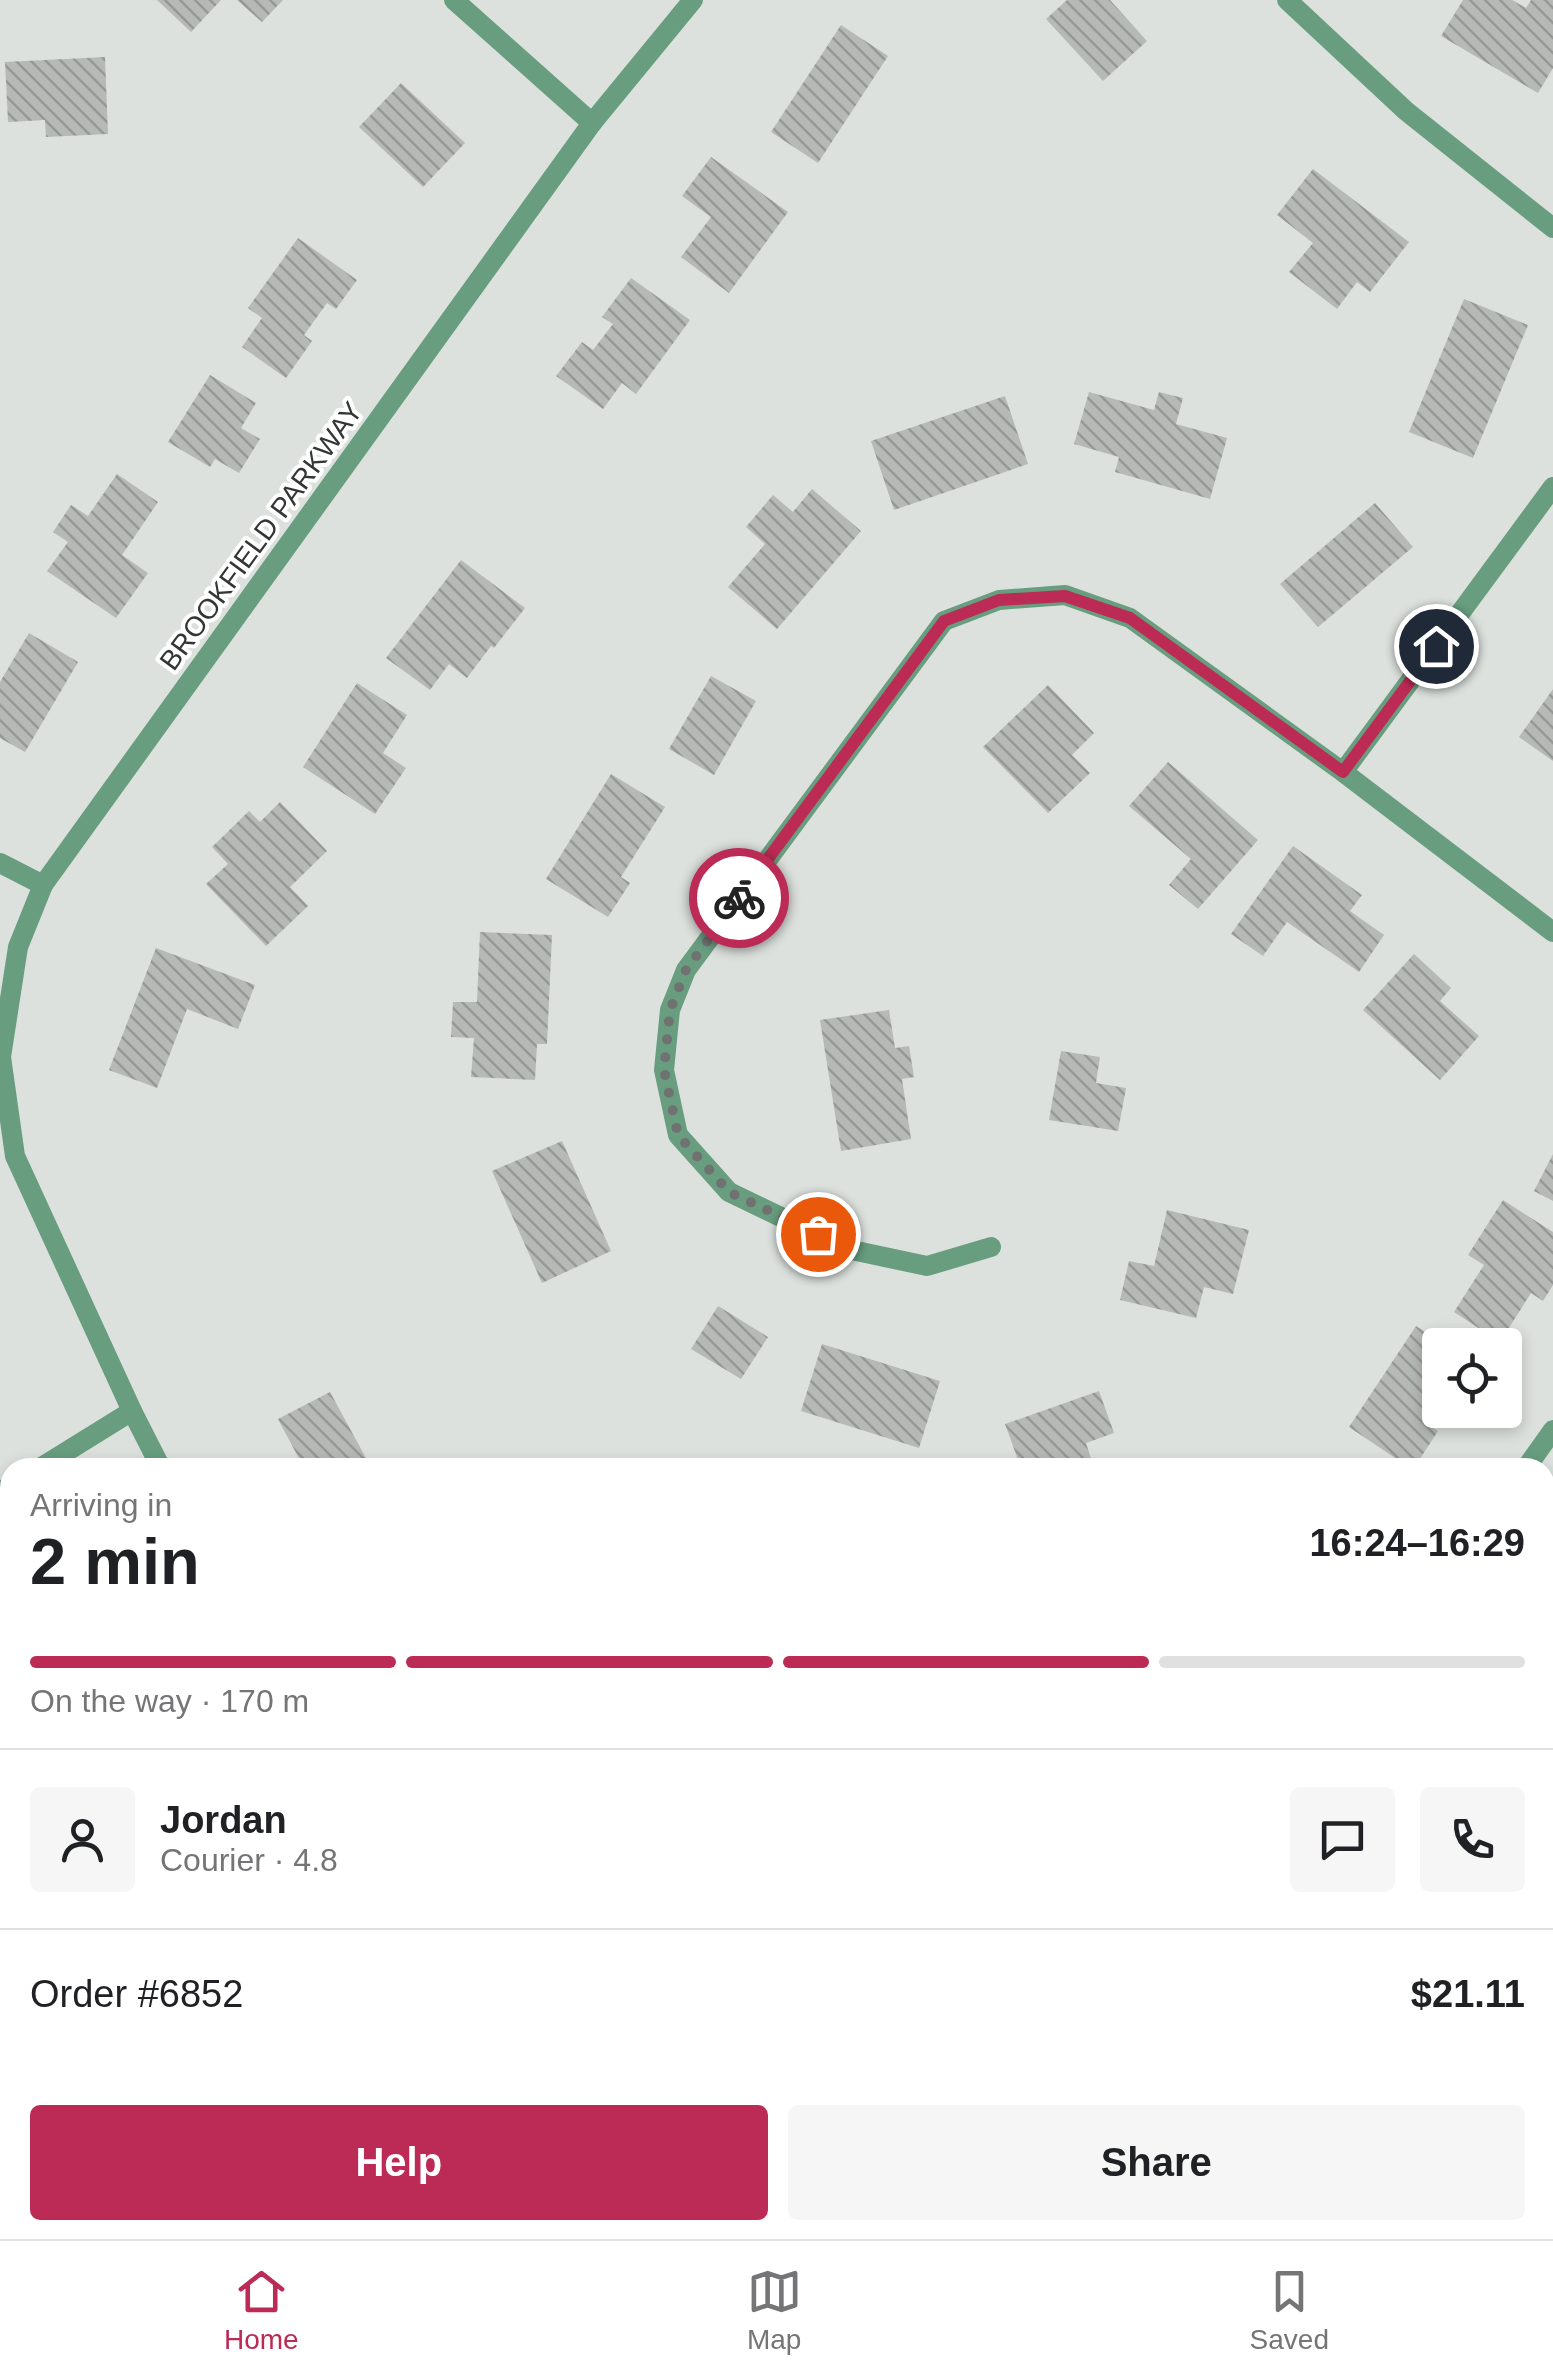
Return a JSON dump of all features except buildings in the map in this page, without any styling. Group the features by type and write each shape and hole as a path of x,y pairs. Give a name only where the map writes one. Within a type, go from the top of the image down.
{"street":[{"path":"454,0 592,123"},
{"name":"BROOKFIELD PARKWAY","path":"157,1458 15,1156 1,1057 18,947 43,885 592,123 694,0"},
{"path":"1287,0 1406,110 1553,228"},
{"path":"1343,772 1553,487"},
{"path":"991,1247 927,1266 847,1248 729,1192 678,1135 664,1070 670,1010 686,970 944,621 999,600 1065,596 1130,618 1343,772 1553,932"},
{"path":"0,864 43,885"},
{"path":"56,1458 132,1411"},
{"path":"1533,1458 1553,1430"}],"way so far":[{"path":"739,898 686,970 670,1010 664,1070 678,1135 729,1192 818,1234"}],"route":[{"path":"739,898 944,621 999,600 1065,596 1130,618 1343,772 1436,646"}]}
